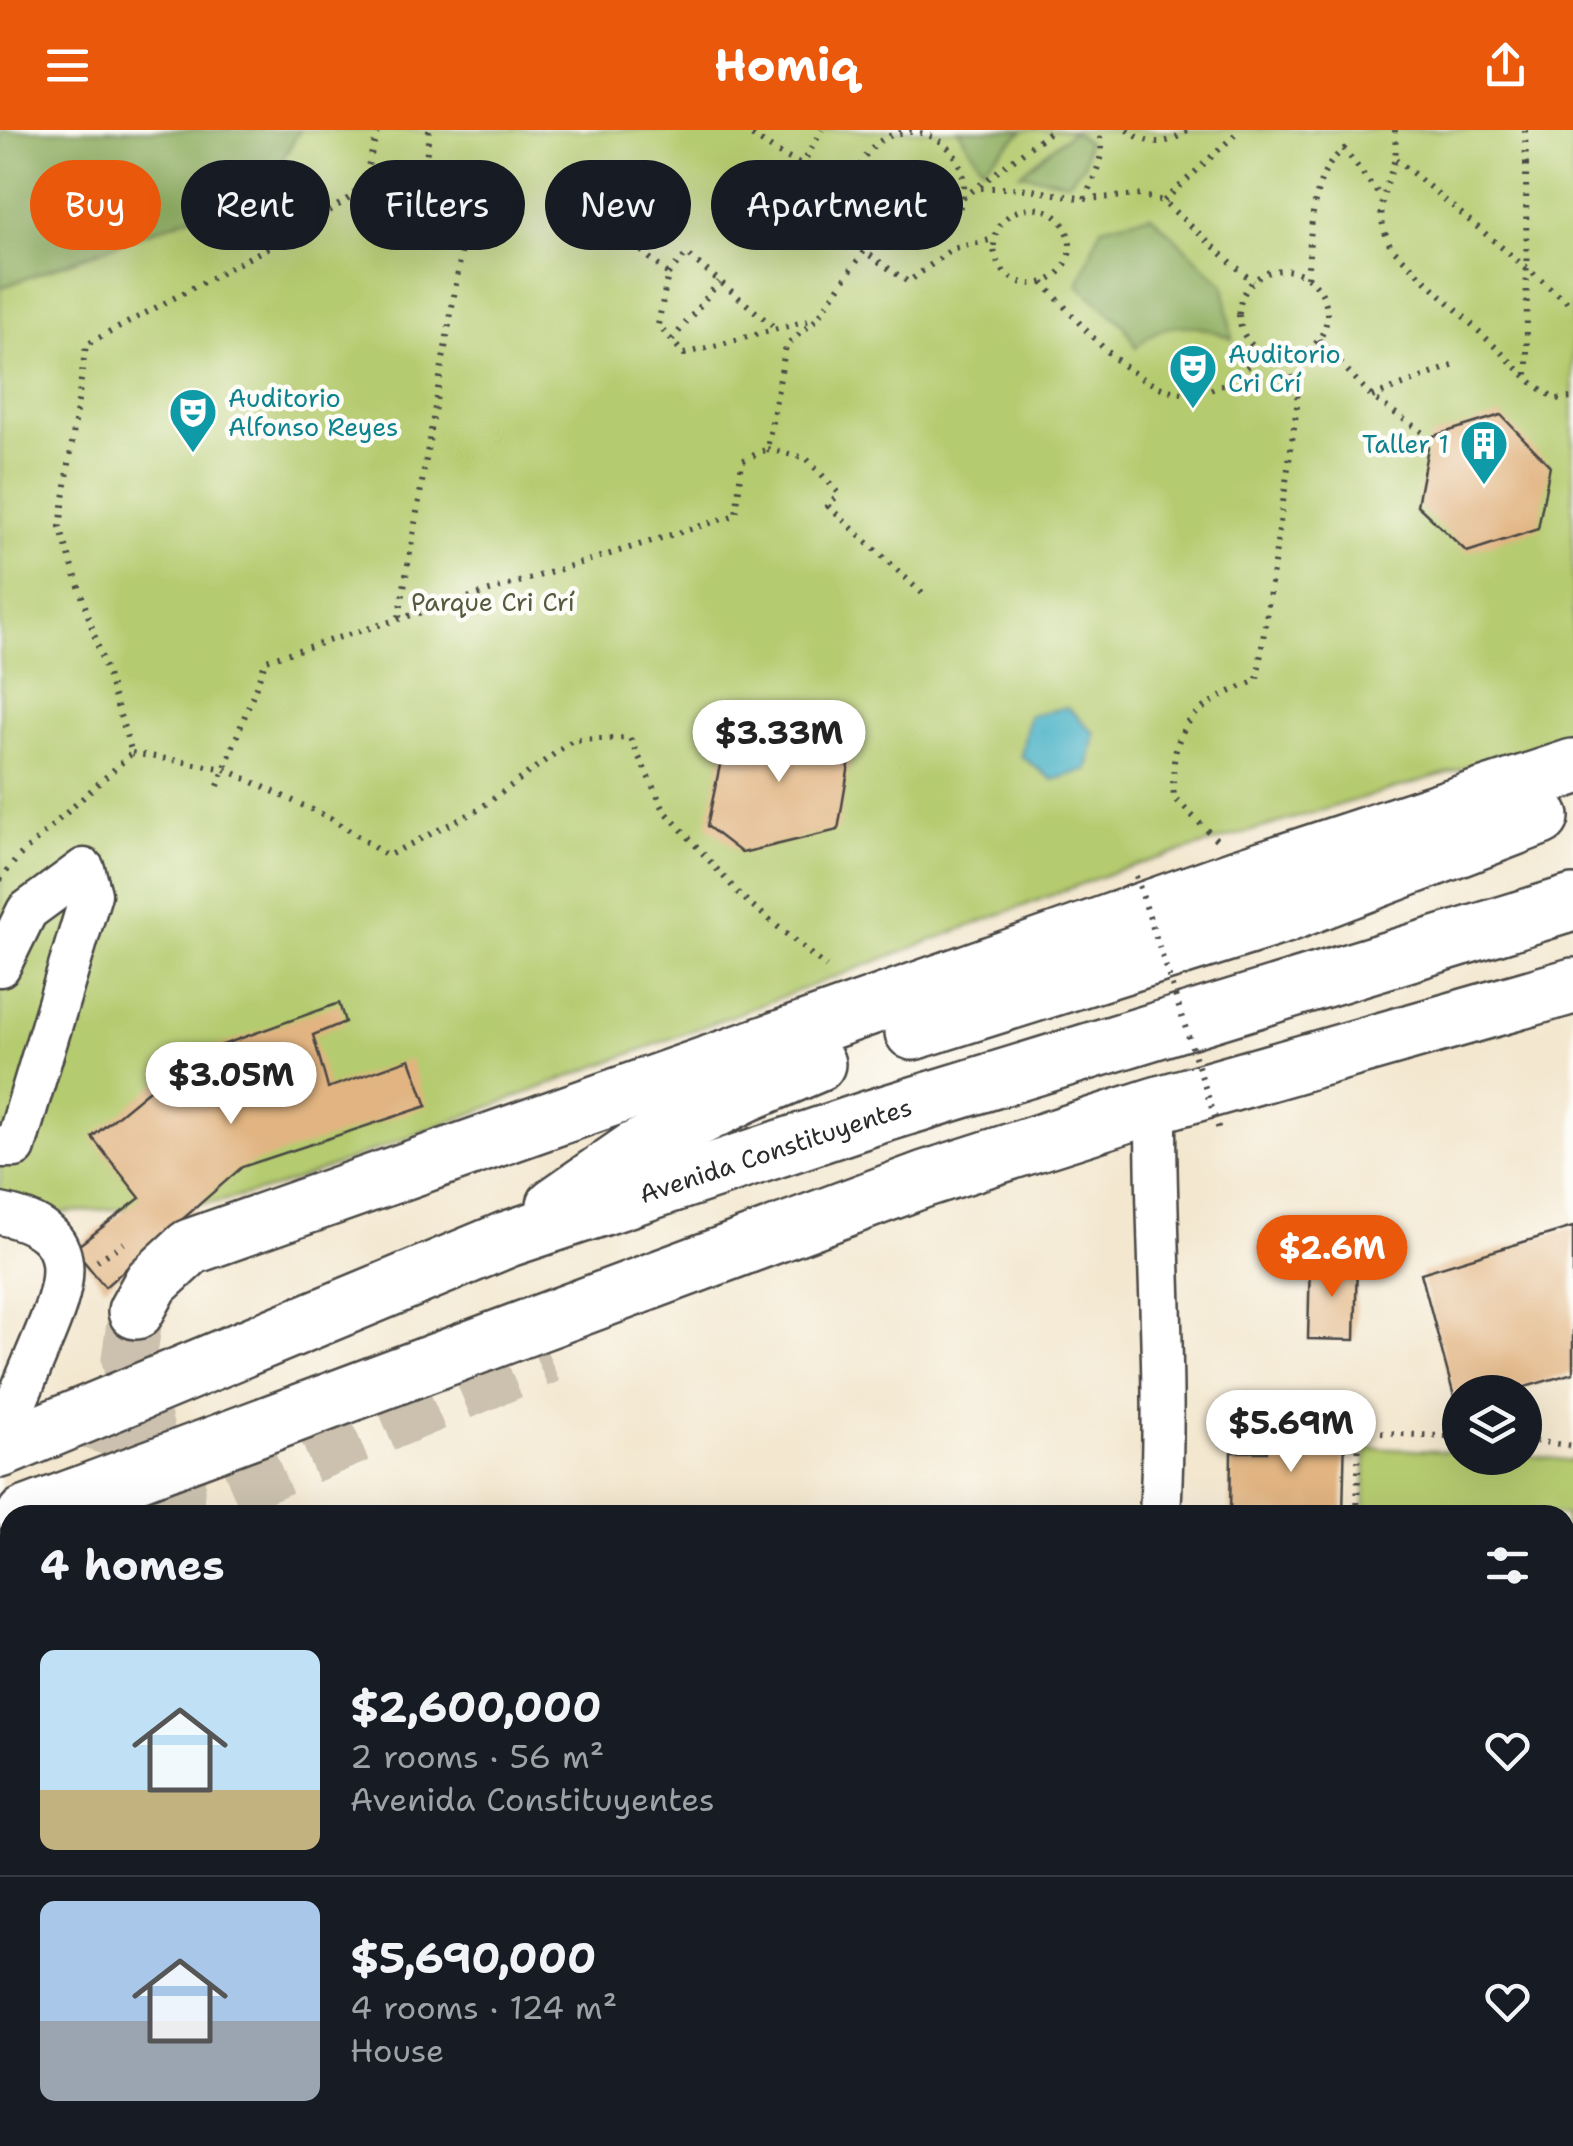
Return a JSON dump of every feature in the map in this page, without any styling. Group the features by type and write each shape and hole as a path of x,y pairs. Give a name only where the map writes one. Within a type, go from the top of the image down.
{"highway":[{"path":"508,1238 634,1150 746,1094 842,1054 1282,916 1549,814 1564,792 1570,768"},
{"path":"136,1311 152,1282 190,1247 1238,878 1570,768"},
{"name":"Avenida Constituyentes","path":"0,1450 508,1238 871,1118 1573,904"},
{"path":"89,1502 979,1162 1156,1105 1573,986"},
{"path":"549,1356 943,1211 966,1186 979,1162"}],"street":[{"path":"0,966 28,911 84,869 91,894 16,1147 0,1147"},
{"path":"1156,1105 1155,1191 1164,1322 1160,1505"},
{"path":"0,1214 28,1220 46,1230 58,1246 65,1286 0,1441"}],"path":[{"path":"132,753 60,527 86,345 299,230 352,196 364,177 378,130"},
{"path":"398,617 476,167 423,192 430,130"},
{"path":"743,130 791,160"},
{"path":"806,160 822,130"},
{"path":"863,160 882,130"},
{"path":"963,198 1052,130"},
{"path":"1085,199 1099,163 1102,139 1097,130"},
{"path":"1127,130 1153,143 1166,142 1187,130"},
{"path":"1163,201 1240,130"},
{"path":"1395,130 1396,159 1380,196 1382,229 1391,247 1527,378 1556,398 1573,398"},
{"path":"1524,130 1527,378"},
{"path":"869,150 900,132 935,138 956,160"},
{"path":"1307,277 1320,181 1328,161 1344,149 1380,196"},
{"path":"1396,159 1573,307"},
{"path":"981,188 1020,188 1085,199 1140,195 1163,201 1253,282"},
{"path":"1031,208 1055,215 1069,234 1068,259 1062,270 1043,283 1030,285 1006,274 998,264 994,239 1007,217 1031,208"},
{"path":"768,450 786,345 817,319 864,251 908,282 952,249 994,239"},
{"path":"640,250 668,274"},
{"path":"776,329 687,254 668,274 658,325 684,354 817,319"},
{"path":"1280,270 1307,277 1325,299 1328,312 1320,340 1289,358 1262,352 1251,344 1240,320 1244,293 1253,282 1280,270"},
{"path":"672,340 719,282"},
{"path":"1043,283 1132,376 1151,387 1208,390 1226,385 1239,378 1262,352"},
{"path":"1320,340 1372,397 1422,432"},
{"path":"1228,848 1174,798 1171,762 1184,727 1207,700 1257,680 1298,400 1289,358"},
{"path":"1372,397 1457,364"},
{"path":"218,786 266,660 736,515 742,461 768,450 806,458 839,493 828,506 922,593"},
{"path":"132,753 225,769 332,818 386,856 478,810 573,740 630,738 664,810 741,896 826,967"},
{"path":"0,880 18,857 132,753"},
{"path":"1136,876 1220,1134"},
{"path":"1357,1505 1359,1432 1442,1436"},
{"path":"1542,1442 1573,1446"}],"green space":[{"path":"0,130 300,130 282,160 181,160 181,220 161,228 161,160 30,160 30,250 101,250 0,288"},
{"name":"Parque Cri Crí","path":"300,130 1573,130 1573,736 1116,871 277,1187 218,1202 55,1213 0,1197 0,288 101,250 161,250 161,228 181,220 181,250 330,250 330,160 282,160"},
{"path":"958,130 1024,130 983,167"},
{"path":"1073,131 1087,142 1084,164 1068,182 1020,174"},
{"path":"1151,215 1224,285 1232,339 1206,329 1169,327 1136,348 1124,325 1078,285 1101,227"},
{"path":"1366,1448 1442,1451 1442,1475 1542,1475 1542,1457 1573,1461 1573,1505 1364,1505"}],"water":[{"path":"1067,707 1095,733 1088,769 1053,780 1021,756 1029,716"}],"building":[{"name":"Taller 1","path":"1501,415 1550,466 1538,529 1467,552 1417,505 1430,437"},
{"path":"803,713 851,753 838,830 742,853 707,826 726,737"},
{"path":"339,1003 345,1022 313,1035 328,1088 410,1059 427,1106 242,1167 105,1287 74,1249 140,1198 92,1137 189,1057"},
{"path":"1573,1227 1573,1373 1542,1382 1542,1375 1448,1375 1421,1273"},
{"path":"1310,1259 1357,1260 1355,1340 1308,1339"},
{"path":"1267,1430 1345,1431 1343,1505 1230,1505 1231,1452 1267,1452"}],"tunnel":[{"path":"136,1311 129,1359 158,1475 182,1494 213,1496 549,1356"},
{"path":"84,1505 129,1359"}],"place":[{"name":"Auditorio Cri Crí","path":"1193,410"},
{"name":"Auditorio Alfonso Reyes","path":"193,454"},
{"name":"Taller 1","path":"1484,486"}]}
